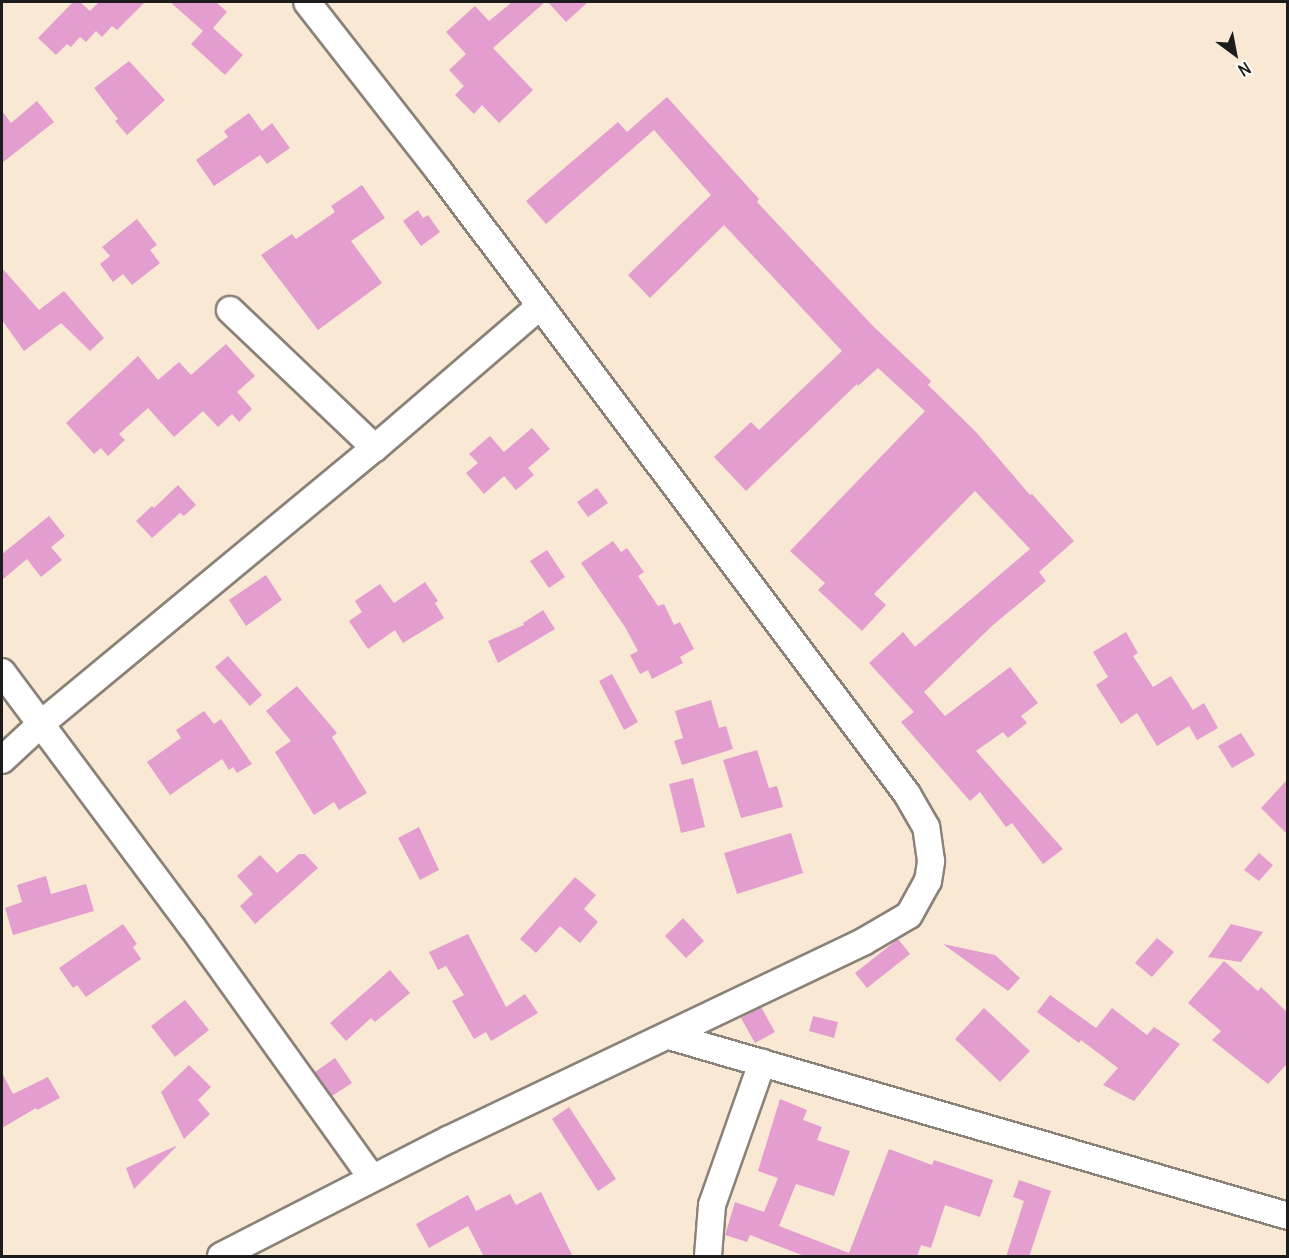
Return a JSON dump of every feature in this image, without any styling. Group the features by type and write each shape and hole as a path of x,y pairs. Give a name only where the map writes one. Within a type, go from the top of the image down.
{"street":[{"path":"224,1256 372,1178 863,942 909,915 928,881 931,861 926,826 908,794 540,306 307,2"},
{"path":"2,760 42,723 375,448 540,306"},
{"path":"230,310 375,448"},
{"path":"2,672 193,927 372,1178"},
{"path":"669,1036 1287,1216"},
{"path":"708,1257 712,1205 762,1063"}],"building":[{"path":"73,2 80,2 90,11 99,2 145,2 117,30 112,26 102,37 96,31 86,42 80,37 71,47 67,44 56,55 38,38"},
{"path":"170,2 216,2 227,12 213,28 243,55 225,75 191,44 203,31"},
{"path":"512,2 545,2 493,48 533,90 499,123 482,105 474,114 455,95 464,86 449,70 466,54 446,32 475,6 489,21"},
{"path":"548,2 588,2 566,22"},
{"path":"129,61 165,100 127,135 115,121 118,119 94,88"},
{"path":"667,97 759,199 757,202 873,326 931,381 928,385 976,432 1030,495 1032,494 1074,541 1039,572 1046,581 993,625 924,692 945,716 1010,667 1038,703 1021,716 1027,723 1008,738 1003,732 976,751 1063,849 1043,864 1012,823 1006,827 980,792 970,801 901,722 914,712 869,663 903,632 915,647 1030,549 975,491 874,594 886,605 862,631 818,590 825,583 790,551 925,411 878,368 858,386 857,384 746,491 714,457 751,422 759,430 842,351 724,225 650,298 628,275 711,195 654,130 546,224 526,201 618,122 627,132"},
{"path":"37,101 54,122 2,163 2,111 11,123"},
{"path":"249,113 262,131 272,123 290,148 267,164 260,155 214,186 196,160 228,137 224,131"},
{"path":"362,185 385,218 351,241 382,283 318,330 261,255 292,234 296,239 335,212 331,206"},
{"path":"418,210 423,218 428,215 440,232 421,246 403,221"},
{"path":"137,219 157,245 150,250 160,263 132,285 123,274 113,282 100,264 110,256 102,247"},
{"path":"2,268 39,310 64,291 104,338 90,351 61,323 24,351 2,320"},
{"path":"226,344 255,376 237,392 252,409 239,422 232,414 218,427 203,411 174,437 148,408 119,434 125,440 108,456 101,448 94,454 66,423 138,356 158,380 179,362 191,375"},
{"path":"532,428 550,449 528,468 534,475 516,490 504,476 484,494 466,473 478,463 469,454 490,436 504,452"},
{"path":"178,485 196,505 184,516 180,513 152,538 136,521 152,506 154,508"},
{"path":"597,488 608,503 588,517 577,502"},
{"path":"49,516 65,536 51,547 62,560 41,577 27,559 2,580 2,554"},
{"path":"613,541 621,552 627,548 644,572 638,576 658,606 664,604 674,625 680,622 694,649 680,657 683,663 652,679 648,670 640,674 630,655 638,651 625,627 581,563"},
{"path":"547,550 565,577 549,588 530,561"},
{"path":"266,575 282,600 246,626 229,600"},
{"path":"425,582 438,601 435,603 444,618 403,643 395,630 368,649 349,621 362,612 355,601 380,584 394,603"},
{"path":"543,610 555,629 498,663 488,641 524,625 523,623"},
{"path":"1126,632 1138,653 1133,656 1153,687 1171,676 1193,710 1204,703 1218,728 1197,740 1189,726 1157,746 1137,713 1121,724 1096,685 1108,677 1093,652"},
{"path":"228,656 262,695 250,706 215,667"},
{"path":"612,674 638,722 624,730 599,681"},
{"path":"297,686 337,733 332,737 367,793 339,810 334,802 314,815 275,752 291,741 266,711"},
{"path":"711,700 719,728 726,726 733,749 682,765 674,741 683,738 675,711"},
{"path":"204,711 214,724 221,719 252,764 237,773 233,767 229,770 222,759 170,795 147,762 181,738 176,730"},
{"path":"1241,733 1255,755 1232,768 1218,746"},
{"path":"757,750 769,788 777,786 783,807 741,818 723,760"},
{"path":"693,778 705,827 681,833 669,784"},
{"path":"1287,780 1287,834 1261,808"},
{"path":"419,827 439,870 420,880 398,838"},
{"path":"791,833 803,873 737,894 724,853"},
{"path":"1259,853 1273,865 1259,881 1244,870"},
{"path":"299,854 305,854 318,868 255,924 240,906 253,894 237,876 260,855 277,873"},
{"path":"46,876 51,894 86,884 94,911 13,935 5,908 22,902 17,885"},
{"path":"575,877 596,895 584,909 598,922 580,943 560,926 536,953 520,939"},
{"path":"683,918 704,941 686,958 665,936"},
{"path":"123,924 137,944 133,947 141,959 86,997 77,985 73,988 59,968"},
{"path":"1231,924 1263,932 1241,962 1208,957"},
{"path":"468,934 506,1007 525,994 538,1013 491,1041 486,1032 474,1039 452,1001 464,995 446,966 438,970 429,952"},
{"path":"1157,938 1174,952 1152,977 1135,963"},
{"path":"898,939 910,954 867,988 855,973"},
{"path":"943,944 995,955 1020,978 1008,991"},
{"path":"1224,961 1258,991 1261,987 1287,1012 1287,1064 1268,1084 1212,1040 1221,1031 1188,1003"},
{"path":"390,970 410,993 375,1022 371,1018 346,1041 330,1023"},
{"path":"1050,995 1096,1028 1112,1008 1147,1035 1154,1027 1180,1044 1134,1101 1103,1085 1118,1068 1081,1040 1079,1043 1037,1012"},
{"path":"185,1000 209,1030 175,1057 151,1026"},
{"path":"761,1007 775,1032 755,1043 741,1018"},
{"path":"984,1008 1030,1051 1000,1082 955,1039"},
{"path":"813,1016 838,1022 834,1038 809,1031"},
{"path":"335,1058 352,1083 332,1096 315,1072"},
{"path":"189,1065 211,1087 198,1100 210,1114 184,1139 161,1092"},
{"path":"2,1073 13,1094 48,1077 60,1098 37,1110 36,1108 2,1128"},
{"path":"780,1099 807,1110 803,1120 822,1127 817,1140 850,1151 834,1196 796,1184 779,1226 849,1253 889,1149 932,1165 934,1160 993,1180 980,1217 945,1205 931,1248 921,1245 917,1257 807,1257 750,1235 747,1242 725,1235 735,1202 764,1212 778,1178 758,1171"},
{"path":"569,1107 616,1179 598,1191 552,1119"},
{"path":"176,1147 134,1189 126,1168"},
{"path":"1019,1180 1051,1191 1029,1257 1006,1257 1024,1201 1013,1197"},
{"path":"541,1192 573,1257 484,1257 468,1226 429,1248 416,1224 468,1195 476,1211 510,1194 516,1205"}]}
